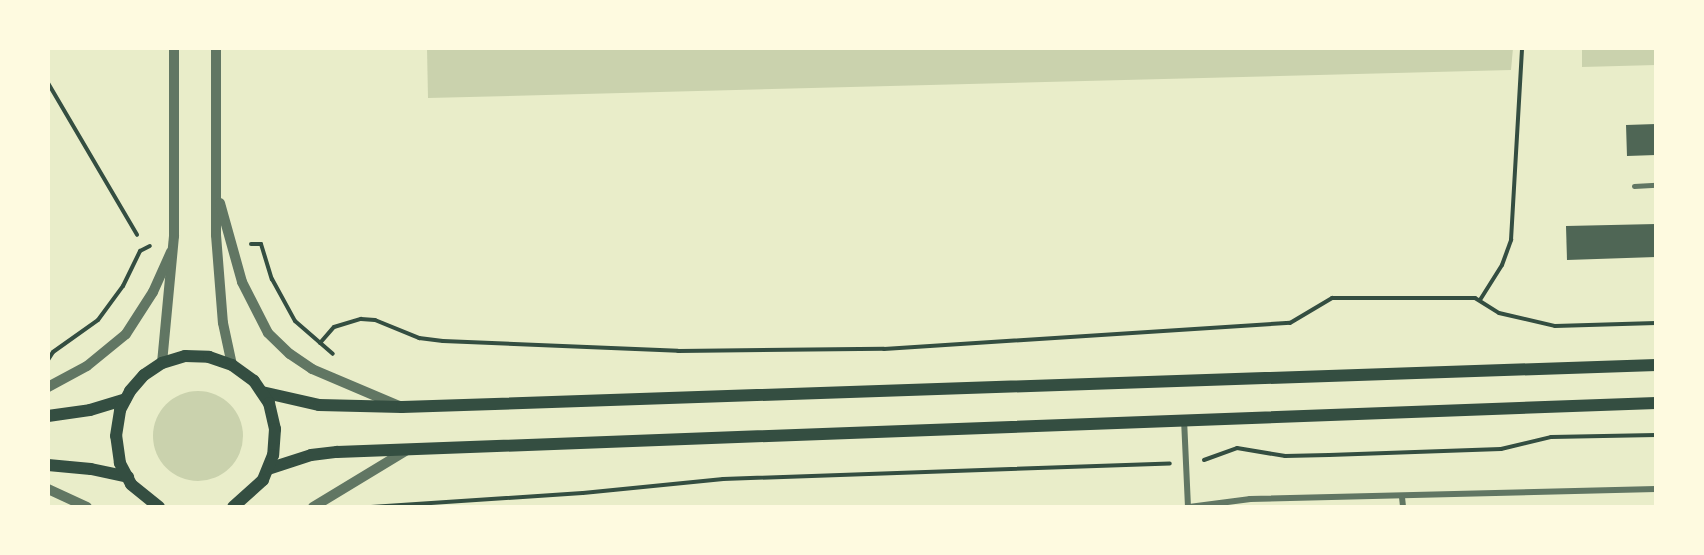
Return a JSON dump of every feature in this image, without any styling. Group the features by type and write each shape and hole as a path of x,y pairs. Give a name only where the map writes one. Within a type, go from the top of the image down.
{"main road":[{"path":"159,507 148,501 128,477 120,463 116,436 125,399 144,375 162,363 185,356 209,357 232,364 254,381 262,392 275,429 268,469 249,496 234,507"},
{"path":"262,392 319,405 402,407 1656,365"},
{"path":"48,416 90,410 125,399"},
{"path":"268,469 311,455 407,450 1656,403"},
{"path":"48,465 91,469 128,477"}],"street":[{"path":"162,363 173,246 174,48"},
{"path":"216,48 216,191 220,290 232,364"},
{"path":"216,191 253,307 268,333 290,354 335,380 402,407"},
{"path":"48,387 87,366 126,334 153,292 173,246"},
{"path":"1184,419 1188,507 1250,499 1656,489"},
{"path":"313,507 407,450"},
{"path":"48,489 87,507"},
{"path":"1402,497 1402,507"}],"lane":[{"path":"1634,186 1656,185"}],"path":[{"path":"1480,300 1502,265 1510,240 1522,48"},
{"path":"48,82 137,236"},
{"path":"232,244 261,244 280,297 295,321 334,355"},
{"path":"48,360 52,352 98,320 123,286 140,251 147,246 173,246"},
{"path":"320,343 334,327 361,319 375,320 419,338 443,341 678,351 884,349 1290,323 1332,298 1480,300 1499,313 1555,326 1656,323"},
{"path":"371,507 583,493 723,479 1186,463 1238,448 1285,456 1340,455 1501,449 1551,437 1656,435"}],"green space":[{"path":"427,48 1513,48 1511,70 428,98"},
{"path":"1582,48 1656,48 1656,65 1582,67"},
{"path":"189,391 207,391 223,398 236,411 243,427 243,445 236,461 223,474 207,481 189,481 173,474 160,461 153,445 153,427 160,411 173,398"}],"building":[{"path":"1656,124 1656,155 1627,156 1626,125"},
{"path":"1656,224 1656,257 1567,260 1566,226"}]}
